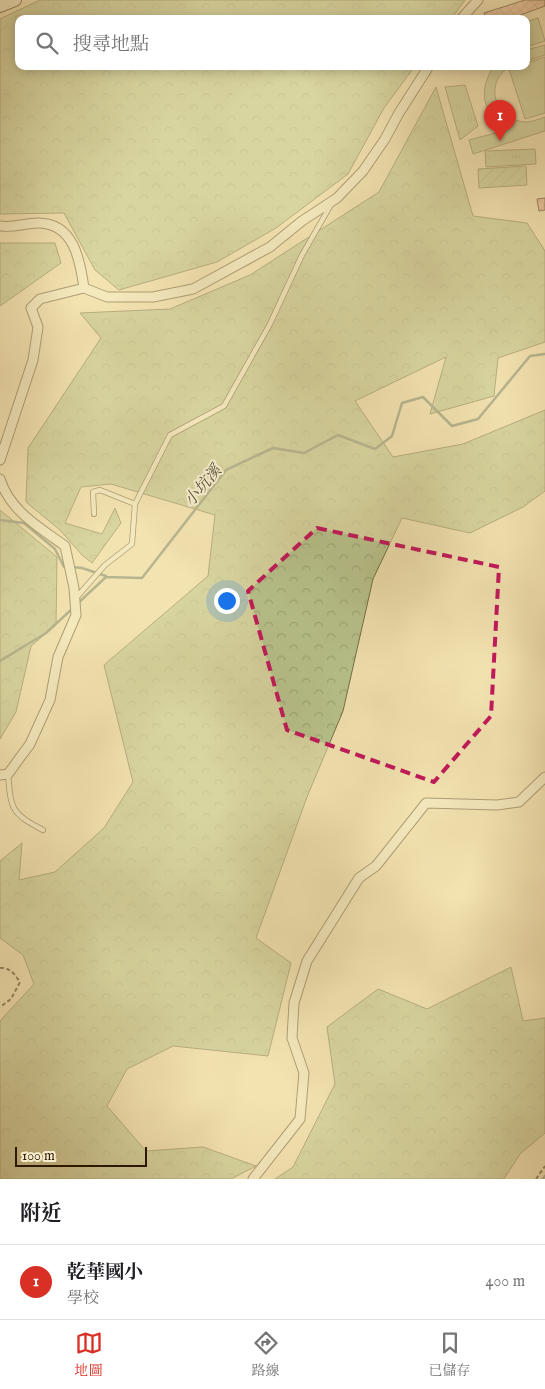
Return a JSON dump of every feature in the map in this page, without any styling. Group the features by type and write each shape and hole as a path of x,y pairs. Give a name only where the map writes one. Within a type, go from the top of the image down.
{"street":[{"path":"0,6 15,0"},
{"path":"465,15 478,0"},
{"path":"0,460 33,360 38,327 31,308 40,299 84,288 108,297 153,296 193,289 270,247 302,221 334,200 364,171 426,70"},
{"path":"0,226 10,228 38,223 56,226 67,235 80,257 84,288"},
{"path":"0,479 6,496 30,521 65,546 74,588 76,615 58,657 50,700 30,744 4,775"},
{"path":"253,1179 300,1119 304,1073 292,1038 294,1003 306,960 360,878 376,866 426,803 497,805 519,802 545,777"}],"lane":[{"path":"74,601 86,584 105,565 132,544 136,504 170,435 224,406 270,324 302,255 334,200"},
{"path":"94,514 92,492 100,490 136,504"},
{"path":"4,775 11,803 20,818 43,830"}],"path":[{"path":"0,968 5,968 14,974 20,982 11,999 0,1007"},
{"path":"536,1179 545,1166"}],"highlighted area":[{"path":"317,528 499,567 491,716 434,782 287,730 248,591"}],"green space":[{"path":"40,0 465,0 454,15 15,15 15,70 412,70 384,108 348,174 276,228 217,262 119,290 95,270 64,213 0,214 0,19"},
{"path":"538,18 545,41 530,46 530,21"},
{"path":"545,45 545,55 530,60 530,49"},
{"path":"545,57 545,113 525,119 509,70 530,70 530,62"},
{"path":"492,70 506,70 497,81 495,90 496,100 500,108 515,120 528,122 545,117 545,131 473,154 469,140 507,130 492,116 485,101 485,85"},
{"path":"465,85 478,126 460,140 445,87"},
{"path":"436,87 473,216 527,223 545,251 545,342 498,358 494,396 430,414 446,357 355,401 393,457 463,444 545,410 545,491 523,507 470,533 402,518 373,579 343,711 307,797 256,938 291,963 268,1056 173,1046 127,1069 107,1106 146,1151 203,1147 256,1166 231,1179 0,1179 0,1021 34,984 23,955 0,938 0,861 22,843 19,880 55,872 104,828 133,782 104,665 208,576 215,515 111,484 81,487 65,523 102,534 115,508 121,523 92,563 82,555 60,530 26,502 28,448 101,338 80,313 170,309 250,275 379,192"},
{"path":"535,149 536,164 486,167 485,151"},
{"path":"526,166 527,185 479,188 478,169"},
{"path":"0,243 55,243 61,263 0,306"},
{"path":"0,510 57,557 56,625 31,646 16,712 0,739"},
{"path":"511,967 523,1021 545,1018 545,1133 520,1154 504,1179 275,1179 293,1167 335,1084 327,1027 378,989 427,1009"}],"building":[{"path":"525,0 545,0 545,6 521,15 485,15 484,13"},
{"path":"545,198 545,210 539,211 537,199"}],"waterway":[{"name":"小坑溪","path":"77,604 106,577 142,578 226,470 273,448 304,453 338,435 375,449 392,436 402,403 423,397 452,426 478,419 530,356 545,354"},
{"path":"0,520 24,523 55,549 64,567 67,567"},
{"path":"73,567 106,576"},
{"name":"小坑溪","path":"0,661 46,633 73,608"}],"place":[{"name":"乾華國小","path":"500,141"}]}
